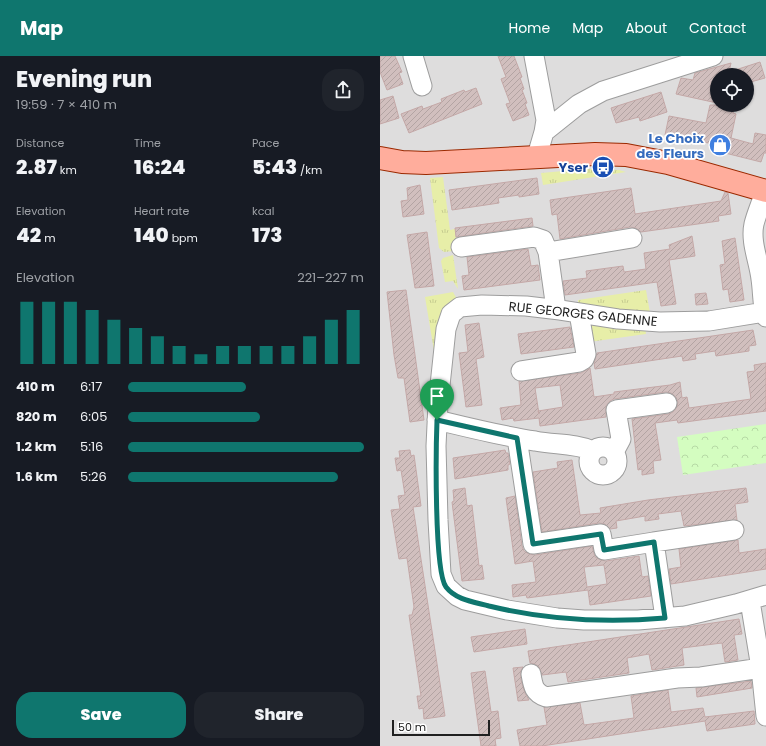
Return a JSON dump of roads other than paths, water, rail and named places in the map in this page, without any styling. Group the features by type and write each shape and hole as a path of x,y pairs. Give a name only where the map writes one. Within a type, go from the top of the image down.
{"main road":[{"path":"380,158 402,162 426,162 537,156 612,154 640,157 685,167 766,191"},
{"path":"380,169 426,162"}],"street":[{"path":"413,56 422,86"},
{"path":"534,56 546,125 537,156"},
{"path":"544,132 579,104 603,90 713,56"},
{"path":"765,314 762,303 761,279 753,232 754,224 766,191"},
{"path":"461,248 534,237 543,240 548,252 556,309"},
{"path":"548,252 632,238"},
{"name":"RUE GEORGES GADENNE","path":"437,420 446,329 451,314 460,307 474,305 526,306 556,309 618,319 660,322 709,321 765,314"},
{"path":"521,371 579,362 584,359 586,354 579,313"},
{"path":"614,452 621,439 616,410 667,403"},
{"path":"593,451 583,447 517,438 437,420 436,446 439,550 443,581 451,592 465,600 535,615 584,620 638,620 665,618 717,609 758,598 761,668 766,716"},
{"path":"517,438 533,544 601,534 604,550 734,530"},
{"path":"604,447 611,449 617,458 615,468 608,474 601,475 595,473 589,466 589,456 593,451 596,448 604,447"},
{"path":"654,542 665,618"},
{"path":"531,674 533,687 536,692 546,696 761,668"}],"place":[{"name":"Le Choix des Fleurs","path":"720,145"},
{"name":"Yser","path":"603,167"}]}
